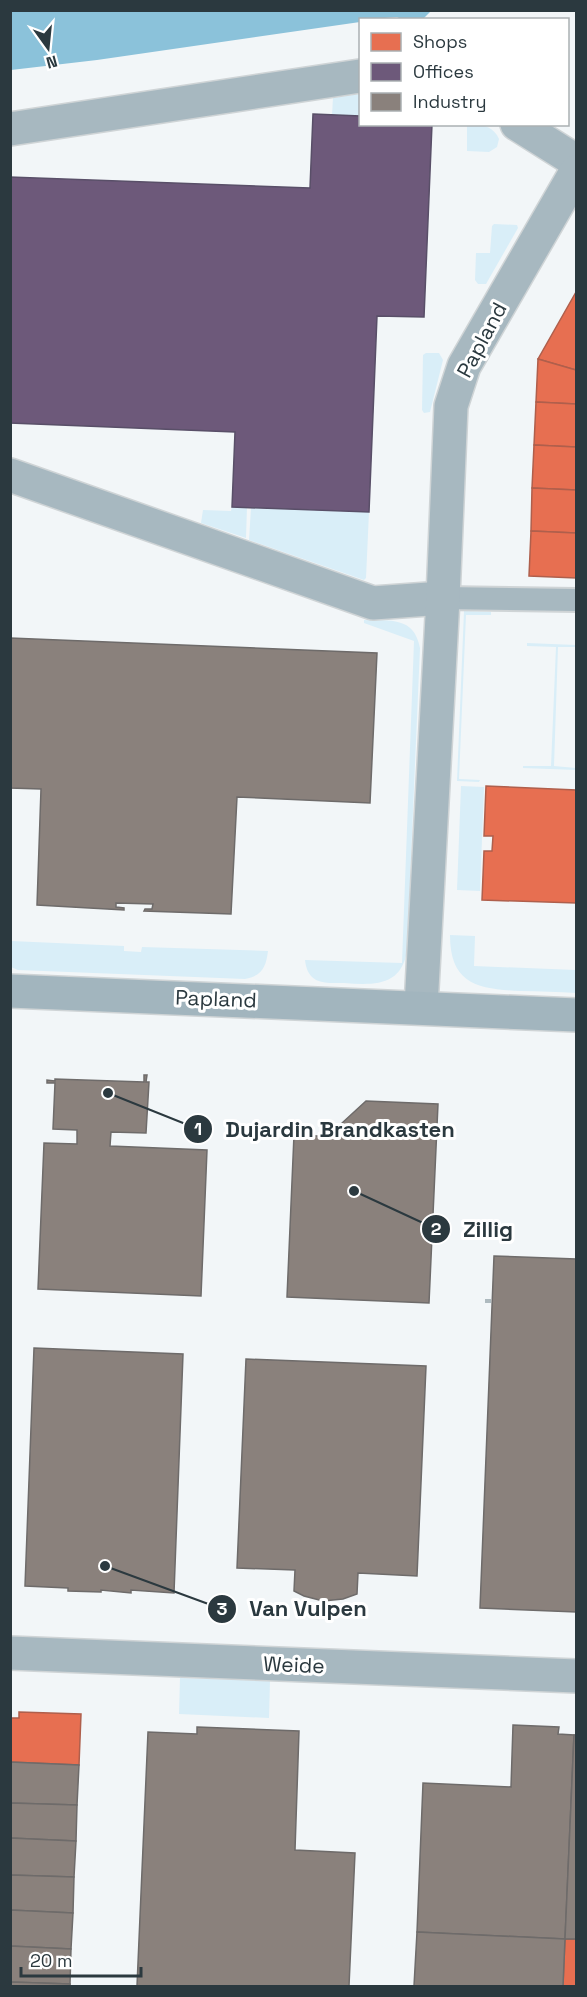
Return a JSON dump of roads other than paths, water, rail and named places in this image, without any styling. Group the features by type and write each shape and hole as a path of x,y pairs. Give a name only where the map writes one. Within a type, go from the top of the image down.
{"street":[{"path":"10,129 359,76"},
{"path":"521,126 576,161"},
{"name":"Papland","path":"421,1007 451,406 464,366 576,172"},
{"path":"10,475 374,603 443,598"},
{"name":"Papland","path":"10,991 576,1015"},
{"name":"Weide","path":"10,1653 576,1676"}],"lane":[{"path":"443,598 576,600"}],"water":[{"path":"11,11 431,11 424,18 359,18 359,22 97,60 11,70"}],"place":[{"name":"Dujardin Brandkasten","path":"108,1093"},
{"name":"Zillig","path":"354,1191"},
{"name":"Van Vulpen","path":"105,1566"}]}
